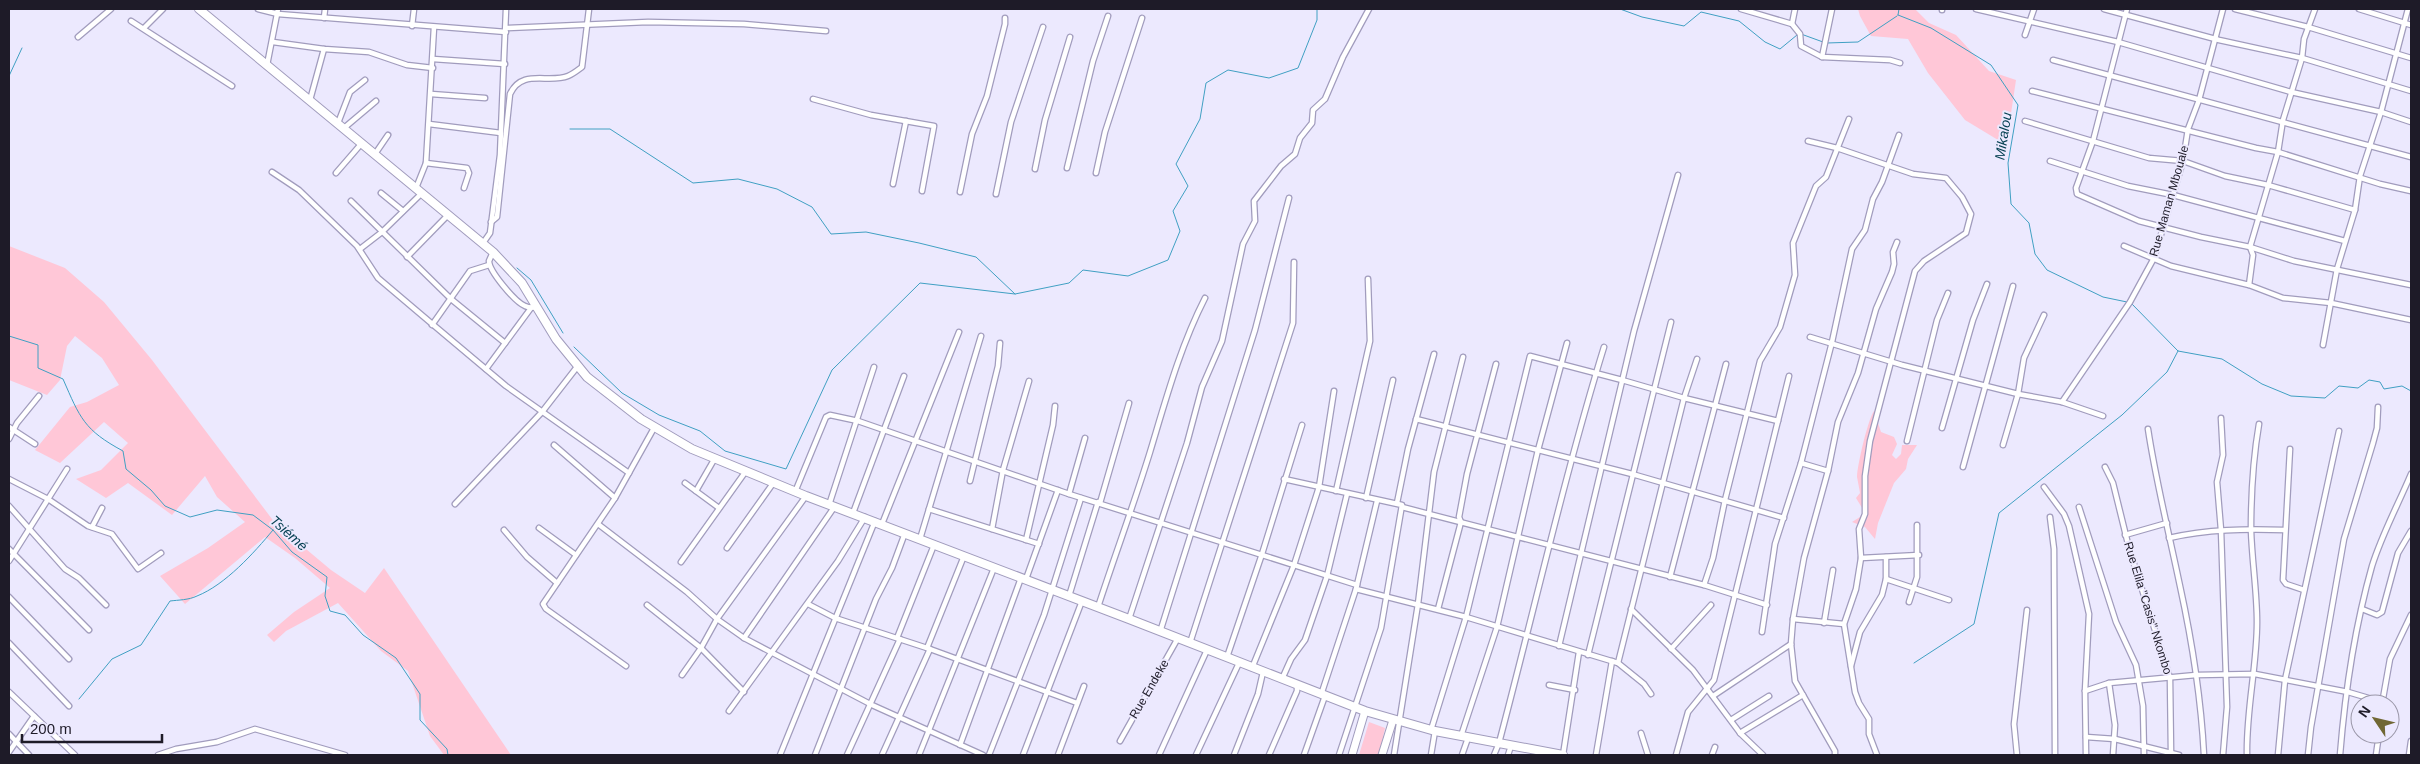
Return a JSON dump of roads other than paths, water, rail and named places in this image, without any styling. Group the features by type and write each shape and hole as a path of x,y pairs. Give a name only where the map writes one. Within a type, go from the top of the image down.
{"highway":[{"path":"199,9 494,252 522,283 533,307 577,366 625,407 654,428 678,442 795,492 865,517 1355,708 1393,720 1499,743 1527,752 1563,755"}],"main road":[{"path":"1352,755 1365,711"},
{"path":"1382,755 1393,720"}],"street":[{"path":"78,37 111,9"},
{"path":"144,28 163,9"},
{"path":"258,9 324,18 412,26 506,30 586,24 700,22 826,31"},
{"path":"324,18 325,9"},
{"path":"412,26 414,9"},
{"path":"502,155 501,133 506,9"},
{"path":"484,243 490,233 491,222 497,218 502,155 510,94 513,88 521,82 537,76 551,79 569,76 582,67 589,9"},
{"path":"1129,619 1161,523 1202,387 1222,338 1243,244 1256,221 1254,201 1260,190 1297,151 1300,138 1312,124 1313,110 1325,99 1343,57 1369,9"},
{"path":"1741,9 1757,11 1792,24 1800,34 1801,46 1822,57 1900,62"},
{"path":"1792,24 1795,9"},
{"path":"1822,57 1832,9"},
{"path":"1976,9 2118,42 2291,92 2382,112 2411,122"},
{"path":"2025,35 2034,9"},
{"path":"2104,9 2302,58 2411,91"},
{"path":"2127,9 2093,141 2076,188 2077,194 2139,221 2250,247 2294,261 2411,286"},
{"name":"Rue Maman Mbouale","path":"2062,402 2130,302 2154,258 2164,227 2166,211 2183,161 2188,129 2199,100 2223,9"},
{"path":"2235,9 2308,27 2411,58"},
{"path":"2249,286 2253,255 2250,247 2278,152 2291,92 2302,58 2304,39 2315,9"},
{"path":"2359,9 2411,25"},
{"path":"2323,345 2337,270 2355,210 2360,176 2382,112 2408,9"},
{"path":"268,65 278,11"},
{"path":"1067,168 1093,61 1108,16"},
{"path":"960,192 972,134 987,96 1005,24 1004,18"},
{"path":"1096,173 1105,132 1142,18"},
{"path":"131,21 232,86"},
{"path":"360,249 382,232 419,190 426,163 434,27"},
{"path":"996,194 1011,122 1043,27"},
{"path":"1035,168 1045,120 1070,37"},
{"path":"273,42 324,50 369,52 407,65 432,68"},
{"path":"310,100 324,50"},
{"path":"433,59 505,64"},
{"path":"2053,60 2199,100 2284,120 2411,156"},
{"path":"341,126 350,92 366,80"},
{"path":"2032,90 2278,152 2360,176 2380,184 2411,191"},
{"path":"431,94 485,98"},
{"path":"813,99 871,115 934,126 922,191"},
{"path":"341,126 376,101"},
{"path":"1704,585 1713,558 1725,500 1760,361 1780,327 1795,275 1793,243 1816,186 1826,177 1850,119"},
{"path":"893,184 906,121"},
{"path":"2025,122 2148,158 2183,161 2225,176 2268,185 2355,210"},
{"path":"429,124 501,133"},
{"path":"375,154 388,135"},
{"path":"1762,632 1772,557 1800,463 1832,342 1852,249 1865,230 1873,199 1899,135"},
{"path":"1808,140 1913,174 1946,178 1962,197 1971,214 1966,233 1924,261 1915,271 1893,362 1870,441 1865,476 1865,514 1859,529 1860,558 1856,589 1844,624 1857,698 1870,719 1869,734 1877,755"},
{"path":"336,173 362,143"},
{"path":"2050,161 2128,186 2173,195 2345,241"},
{"path":"426,163 466,168 469,173 464,188"},
{"path":"272,172 299,190 360,249 378,278 432,325 542,412 629,473"},
{"path":"1559,646 1622,380 1678,176"},
{"path":"381,193 402,211"},
{"path":"1160,632 1256,330 1289,198"},
{"path":"351,201 451,299 505,343"},
{"path":"407,257 448,215"},
{"path":"1835,755 1835,750 1803,695 1794,675 1791,644 1793,619 1804,558 1828,471 1838,422 1856,378 1876,309 1892,272 1894,264 1893,252 1897,242"},
{"path":"2124,246 2171,266 2249,286 2283,298 2331,303 2411,320"},
{"path":"486,369 533,307 515,299 489,265 490,257 494,252"},
{"path":"1190,644 1224,543 1293,323 1294,262"},
{"path":"432,325 470,271 489,265"},
{"path":"1336,491 1370,341 1368,279"},
{"path":"1942,428 1973,320 1987,284"},
{"path":"1963,468 2013,286"},
{"path":"1907,441 1937,320 1948,293"},
{"path":"1098,607 1188,332 1205,298"},
{"path":"2003,444 2018,394 2026,352 2044,315"},
{"path":"1588,655 1671,322"},
{"path":"780,755 835,618 916,441 959,332"},
{"path":"920,539 981,336"},
{"path":"1810,337 1924,370 2018,394 2062,402 2103,416"},
{"path":"970,481 998,366 1000,343"},
{"path":"1462,755 1465,737 1497,626 1538,450 1567,343"},
{"path":"1494,755 1499,743 1527,635 1570,458 1604,347"},
{"path":"1397,503 1416,419 1434,354"},
{"path":"1431,755 1433,730 1466,617 1530,356 1684,398 1778,421"},
{"path":"1394,755 1401,722 1418,604 1434,472 1463,357"},
{"path":"1618,663 1684,398 1696,359"},
{"path":"1438,609 1460,522 1459,517 1467,474 1496,364"},
{"path":"1670,577 1726,364"},
{"path":"455,504 460,501 542,412 577,366"},
{"path":"744,638 832,506 874,367"},
{"path":"853,513 904,376"},
{"path":"1676,755 1688,712 1702,692 1714,680 1789,376"},
{"path":"1366,498 1393,380"},
{"path":"992,529 1003,470 1029,381"},
{"path":"1252,668 1294,565 1319,487 1334,391"},
{"path":"9,439 11,428 39,396"},
{"path":"1069,596 1129,402"},
{"path":"1026,540 1053,425 1055,406"},
{"path":"2308,755 2311,727 2344,539 2377,428 2378,407"},
{"path":"795,492 826,417 830,415 858,421 976,460 1038,484 1262,554 1356,587 1466,617 1618,663 1644,684 1651,694"},
{"path":"2222,418 2223,456 2217,482 2221,530 2227,714 2223,755"},
{"path":"1416,419 1632,474 1757,508 1784,518"},
{"path":"2248,755 2247,727 2255,674 2257,617 2252,530 2252,466 2258,424"},
{"path":"1226,657 1262,554 1302,425"},
{"path":"11,428 35,444"},
{"path":"626,666 544,607 544,601 615,498 654,428"},
{"path":"2148,429 2155,473 2181,586 2196,675 2204,755"},
{"path":"2278,755 2285,680 2339,431"},
{"path":"1069,494 1085,438"},
{"path":"554,445 615,498"},
{"path":"2290,449 2284,582 2304,590"},
{"path":"696,491 715,458"},
{"path":"1800,463 1828,471"},
{"name":"Rue Elila \"Casis\" Nkombo","path":"2105,467 2113,482 2126,535 2170,678 2176,755"},
{"path":"9,561 67,469"},
{"path":"681,562 746,471"},
{"path":"2340,755 2362,609 2372,566 2396,504 2411,474"},
{"path":"1284,478 1377,501 1402,504 1402,507 1429,515 1488,528 1549,546 1704,585 1767,604"},
{"path":"9,479 48,499 92,527 112,534 138,568 161,553"},
{"path":"727,548 774,482"},
{"path":"686,483 719,508"},
{"path":"2044,487 2064,514 2069,526 2089,614 2085,691 2086,755"},
{"path":"960,745 1039,544 1058,490"},
{"path":"1281,680 1305,640 1327,576 1347,494"},
{"path":"682,674 701,648 717,619 806,496"},
{"path":"989,755 1053,590 1081,498"},
{"path":"1304,755 1356,587 1377,501"},
{"path":"9,506 65,569 79,578 106,605"},
{"path":"1339,755 1381,628 1402,507"},
{"path":"2079,507 2116,622 2130,649 2139,681 2144,706 2144,755"},
{"path":"92,527 102,508"},
{"path":"929,509 1039,544"},
{"path":"729,711 773,654 838,561 865,517"},
{"path":"2050,517 2054,549 2056,755"},
{"path":"2126,535 2167,523"},
{"path":"598,524 687,592 717,619 744,638 872,704 983,755"},
{"path":"1909,602 1918,577 1917,525"},
{"path":"539,528 576,555"},
{"path":"504,530 527,557 557,583"},
{"path":"2169,538 2221,530 2285,530"},
{"path":"2362,609 2377,615 2382,612 2398,553 2411,531"},
{"path":"815,755 864,629 906,533"},
{"path":"847,755 872,704 934,545"},
{"path":"9,549 89,630"},
{"path":"1860,558 1919,555"},
{"path":"882,755 900,717 964,556"},
{"path":"1851,668 1860,632 1880,599 1886,578 1886,557"},
{"path":"919,755 994,568"},
{"path":"1824,622 1833,570"},
{"path":"1886,578 1949,600"},
{"path":"9,597 69,659"},
{"path":"1023,755 1082,601"},
{"path":"808,604 835,618 864,629 988,670 1077,704"},
{"path":"647,605 701,648 744,692"},
{"path":"1671,649 1711,605"},
{"path":"1631,609 1708,688 1740,733 1763,755"},
{"path":"2017,755 2014,724 2027,610"},
{"path":"2384,694 2390,659 2411,615"},
{"path":"1793,619 1844,624"},
{"name":"Rue Endeke","path":"1120,740 1178,638"},
{"path":"9,643 69,706"},
{"path":"1713,696 1791,644"},
{"path":"1159,755 1207,650"},
{"path":"1563,755 1575,690 1579,652"},
{"path":"1596,755 1612,661"},
{"path":"1196,755 1239,662"},
{"path":"1234,755 1258,694 1263,672"},
{"path":"2085,691 2109,683 2196,675 2255,674 2354,694"},
{"path":"2109,683 2115,739 2113,755"},
{"path":"1269,755 1297,691 1297,685"},
{"path":"1549,685 1575,690"},
{"path":"1058,755 1084,686"},
{"path":"9,692 75,755"},
{"path":"1740,733 1803,695"},
{"path":"1730,720 1769,696"},
{"path":"9,752 34,716"},
{"path":"158,755 176,749 217,742 256,729 345,755"},
{"path":"1641,733 1648,755"},
{"path":"9,734 29,755"},
{"path":"2086,737 2115,739 2176,755"},
{"path":"2409,755 2411,741"},
{"path":"1508,755 1511,746"},
{"path":"1712,755 1715,747"}],"waterway":[{"path":"574,347 622,393 659,415 700,431 725,451 786,469 832,370 920,283 1015,294 1069,283 1083,270 1128,276 1168,260 1180,231 1173,211 1188,186 1176,164 1200,119 1206,83 1228,70 1269,78 1298,68 1317,20 1317,9"},
{"name":"Mikalou","path":"1620,9 1642,17 1684,26 1701,12 1739,21 1765,42 1780,49 1797,35"},
{"name":"Mikalou","path":"1898,15 1899,9"},
{"name":"Mikalou","path":"1898,15 1931,28 1991,65 2018,105 2008,163 2011,204 2029,223 2035,254 2047,270 2103,297 2127,302"},
{"name":"Mikalou","path":"1827,43 1858,42 1897,16"},
{"name":"Mikalou","path":"1801,34 1823,42"},
{"path":"9,76 22,48"},
{"path":"570,129 610,129 693,183 738,179 777,189 812,207 831,234 866,232 976,257 1015,294"},
{"path":"517,268 531,280 563,333"},
{"name":"Mikalou","path":"2131,303 2178,351 2222,359 2262,384 2291,396 2325,398 2339,386 2358,388 2369,380 2380,382 2384,389 2402,386 2411,391"},
{"name":"Tsiémé","path":"9,336 38,345 38,368 63,379 74,404 85,422 100,436 123,451 126,469 151,490 165,506 190,517 217,510 253,515 273,530 292,552 327,577 325,596 330,611 345,615 363,635 396,658 420,694 420,720 447,749 448,755"},
{"path":"1914,663 1974,624 1999,513 2122,415 2167,372 2178,351"},
{"path":"79,699 112,659 141,645 170,601 183,600 208,591 248,558 273,530"}]}
